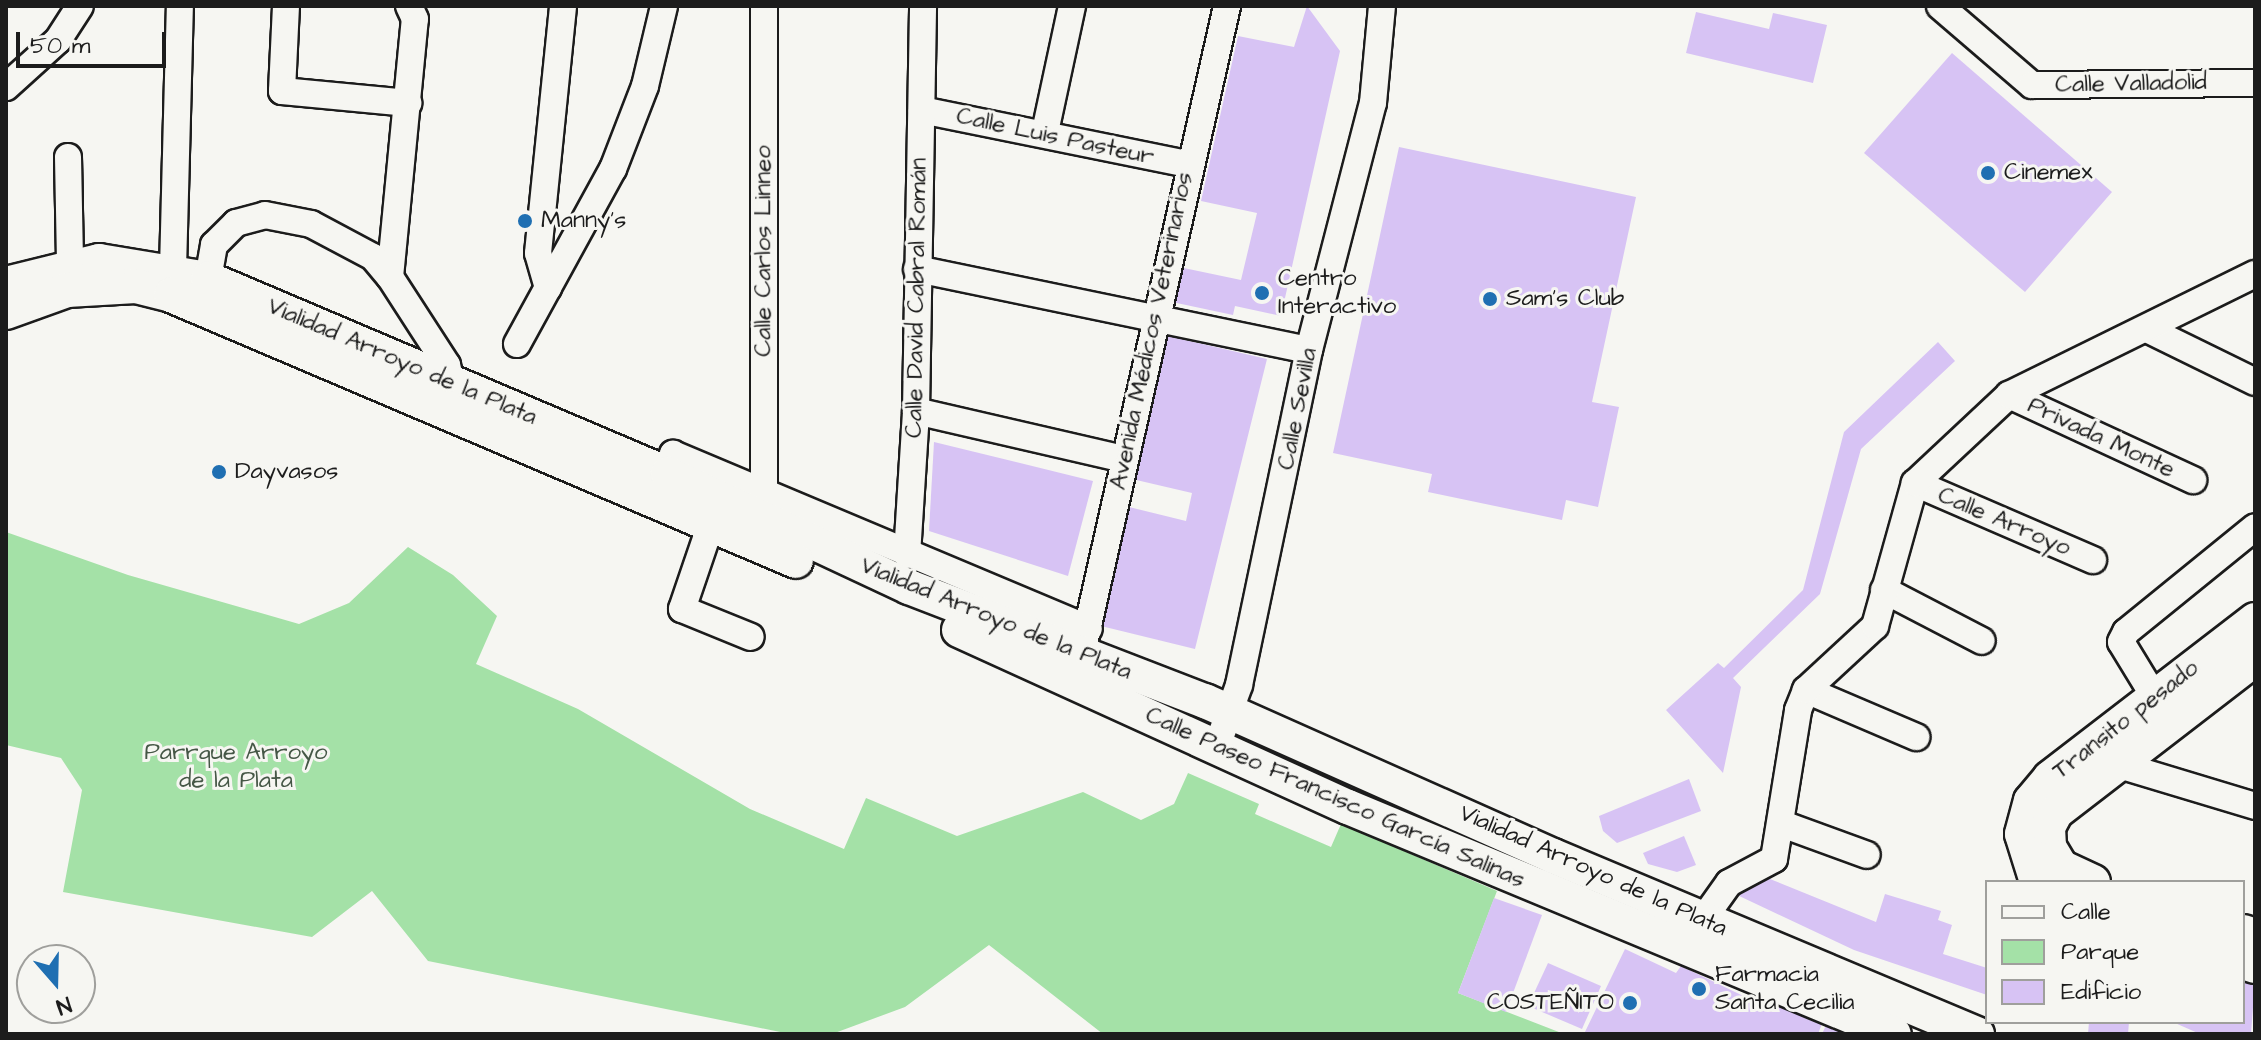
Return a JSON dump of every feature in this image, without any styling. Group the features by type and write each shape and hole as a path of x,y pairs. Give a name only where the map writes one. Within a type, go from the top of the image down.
{"main road":[{"name":"Vialidad Arroyo de la Plata","path":"6,284 70,265 99,261 173,269 208,279 451,398 668,474 909,587 1221,709 1694,932 1977,1034"},
{"name":"Calle Paseo Francisco García Salinas","path":"6,312 67,290 136,286 171,295 451,398 711,524 1082,655 1207,745 1694,932"},
{"name":"Transito pesado","path":"2036,880 2024,852 2022,834 2031,801 2084,748 2255,620"},
{"name":"Transito pesado","path":"2089,880 2061,867 2049,847 2048,827 2067,800 2247,673"},
{"path":"1694,932 1894,1034"}],"street":[{"path":"6,87 58,40 80,6"},
{"path":"173,269 180,6"},
{"path":"286,6 282,91 408,103"},
{"path":"390,277 415,19 409,6"},
{"path":"548,288 538,253 563,6"},
{"path":"517,344 613,169 645,86 664,6"},
{"name":"Calle Carlos Linneo","path":"764,6 764,496"},
{"name":"Calle David Cabral Román","path":"907,555 916,411 923,6"},
{"path":"1045,132 1072,6"},
{"name":"Avenida Médicos Veterinarios","path":"1082,655 1188,164 1227,6"},
{"name":"Calle Sevilla","path":"1207,745 1221,709 1304,349 1356,95 1374,57 1382,6"},
{"name":"Calle Valladolid","path":"1940,6 2032,85 2255,83"},
{"name":"Calle Luis Pasteur","path":"922,110 1045,132 1188,164"},
{"path":"68,157 70,265"},
{"path":"208,279 214,245 236,223 265,215 311,224 352,244 390,277 447,365 451,398"},
{"path":"917,269 1155,315 1304,349"},
{"path":"1694,932 1729,883 1774,859 1798,710 1806,690 1875,626 1915,483 2009,395 2255,274"},
{"path":"2147,329 2255,382"},
{"name":"Privada Monte","path":"2009,395 2193,480"},
{"path":"916,411 1124,459"},
{"path":"668,474 673,454 764,496 907,555 939,569 1082,655"},
{"name":"Calle Arroyo","path":"1915,483 2093,560"},
{"path":"711,524 682,609 751,637"},
{"path":"2154,696 2121,642 2126,632 2255,527"},
{"path":"1884,590 1982,641"},
{"path":"1806,690 1916,737"},
{"path":"2116,764 2255,806"},
{"path":"1782,824 1867,855"}],"green space":[{"name":"Parrque Arroyo de la Plata","path":"6,532 128,575 299,624 349,603 408,547 453,575 497,616 476,664 578,709 750,809 844,849 866,798 957,836 1083,792 1141,820 1174,804 1188,773 1259,804 1255,814 1331,847 1341,824 1497,891 1458,993 1564,1034 1103,1034 989,945 905,1007 832,1034 790,1034 428,961 372,891 312,937 63,892 82,790 61,758 6,745"}],"building":[{"path":"1307,6 1340,51 1281,316 1235,306 1233,315 1172,302 1179,267 1241,280 1257,213 1201,201 1238,36 1294,47"},
{"path":"1696,12 1769,29 1773,13 1827,25 1813,83 1686,53"},
{"name":"Cinemex","path":"1952,53 2112,192 2025,292 1864,153"},
{"name":"Sam's Club","path":"1399,147 1636,197 1592,402 1619,407 1598,507 1566,500 1562,520 1428,492 1432,474 1333,453"},
{"path":"1168,336 1267,359 1195,649 1101,626 1129,507 1186,521 1192,493 1132,479"},
{"path":"1938,342 1955,361 1861,449 1820,594 1733,678 1741,687 1723,773 1666,710 1718,663 1724,668 1803,590 1844,432"},
{"path":"934,442 1093,481 1068,576 929,531"},
{"path":"1689,779 1701,811 1617,843 1603,831 1599,816"},
{"path":"1684,836 1696,865 1677,872 1648,864 1643,853"},
{"path":"1765,877 1876,922 1885,894 1941,911 1938,920 1952,925 1943,954 1985,967 1985,994 1854,950 1735,894"},
{"path":"1494,898 1542,915 1506,1012 1458,993"},
{"path":"1625,949 1676,973 1681,966 1762,1005 1768,997 1823,1021 1818,1034 1584,1034"},
{"path":"1548,963 1601,986 1582,1029 1528,1006"},
{"path":"2245,978 2255,981 2251,1034 2200,1034 2177,1024 2245,1024"},
{"path":"1828,1021 1860,1034 1822,1034"},
{"path":"2089,1024 2129,1024 2128,1034 2088,1034"}],"place":[{"name":"Cinemex","path":"1988,173"},
{"name":"Manny's","path":"525,221"},
{"name":"Centro Interactivo","path":"1262,293"},
{"name":"Sam's Club","path":"1490,299"},
{"name":"Dayvasos","path":"219,472"},
{"name":"Farmacia Santa Cecilia","path":"1699,989"},
{"name":"COSTEÑITO","path":"1630,1003"}]}
